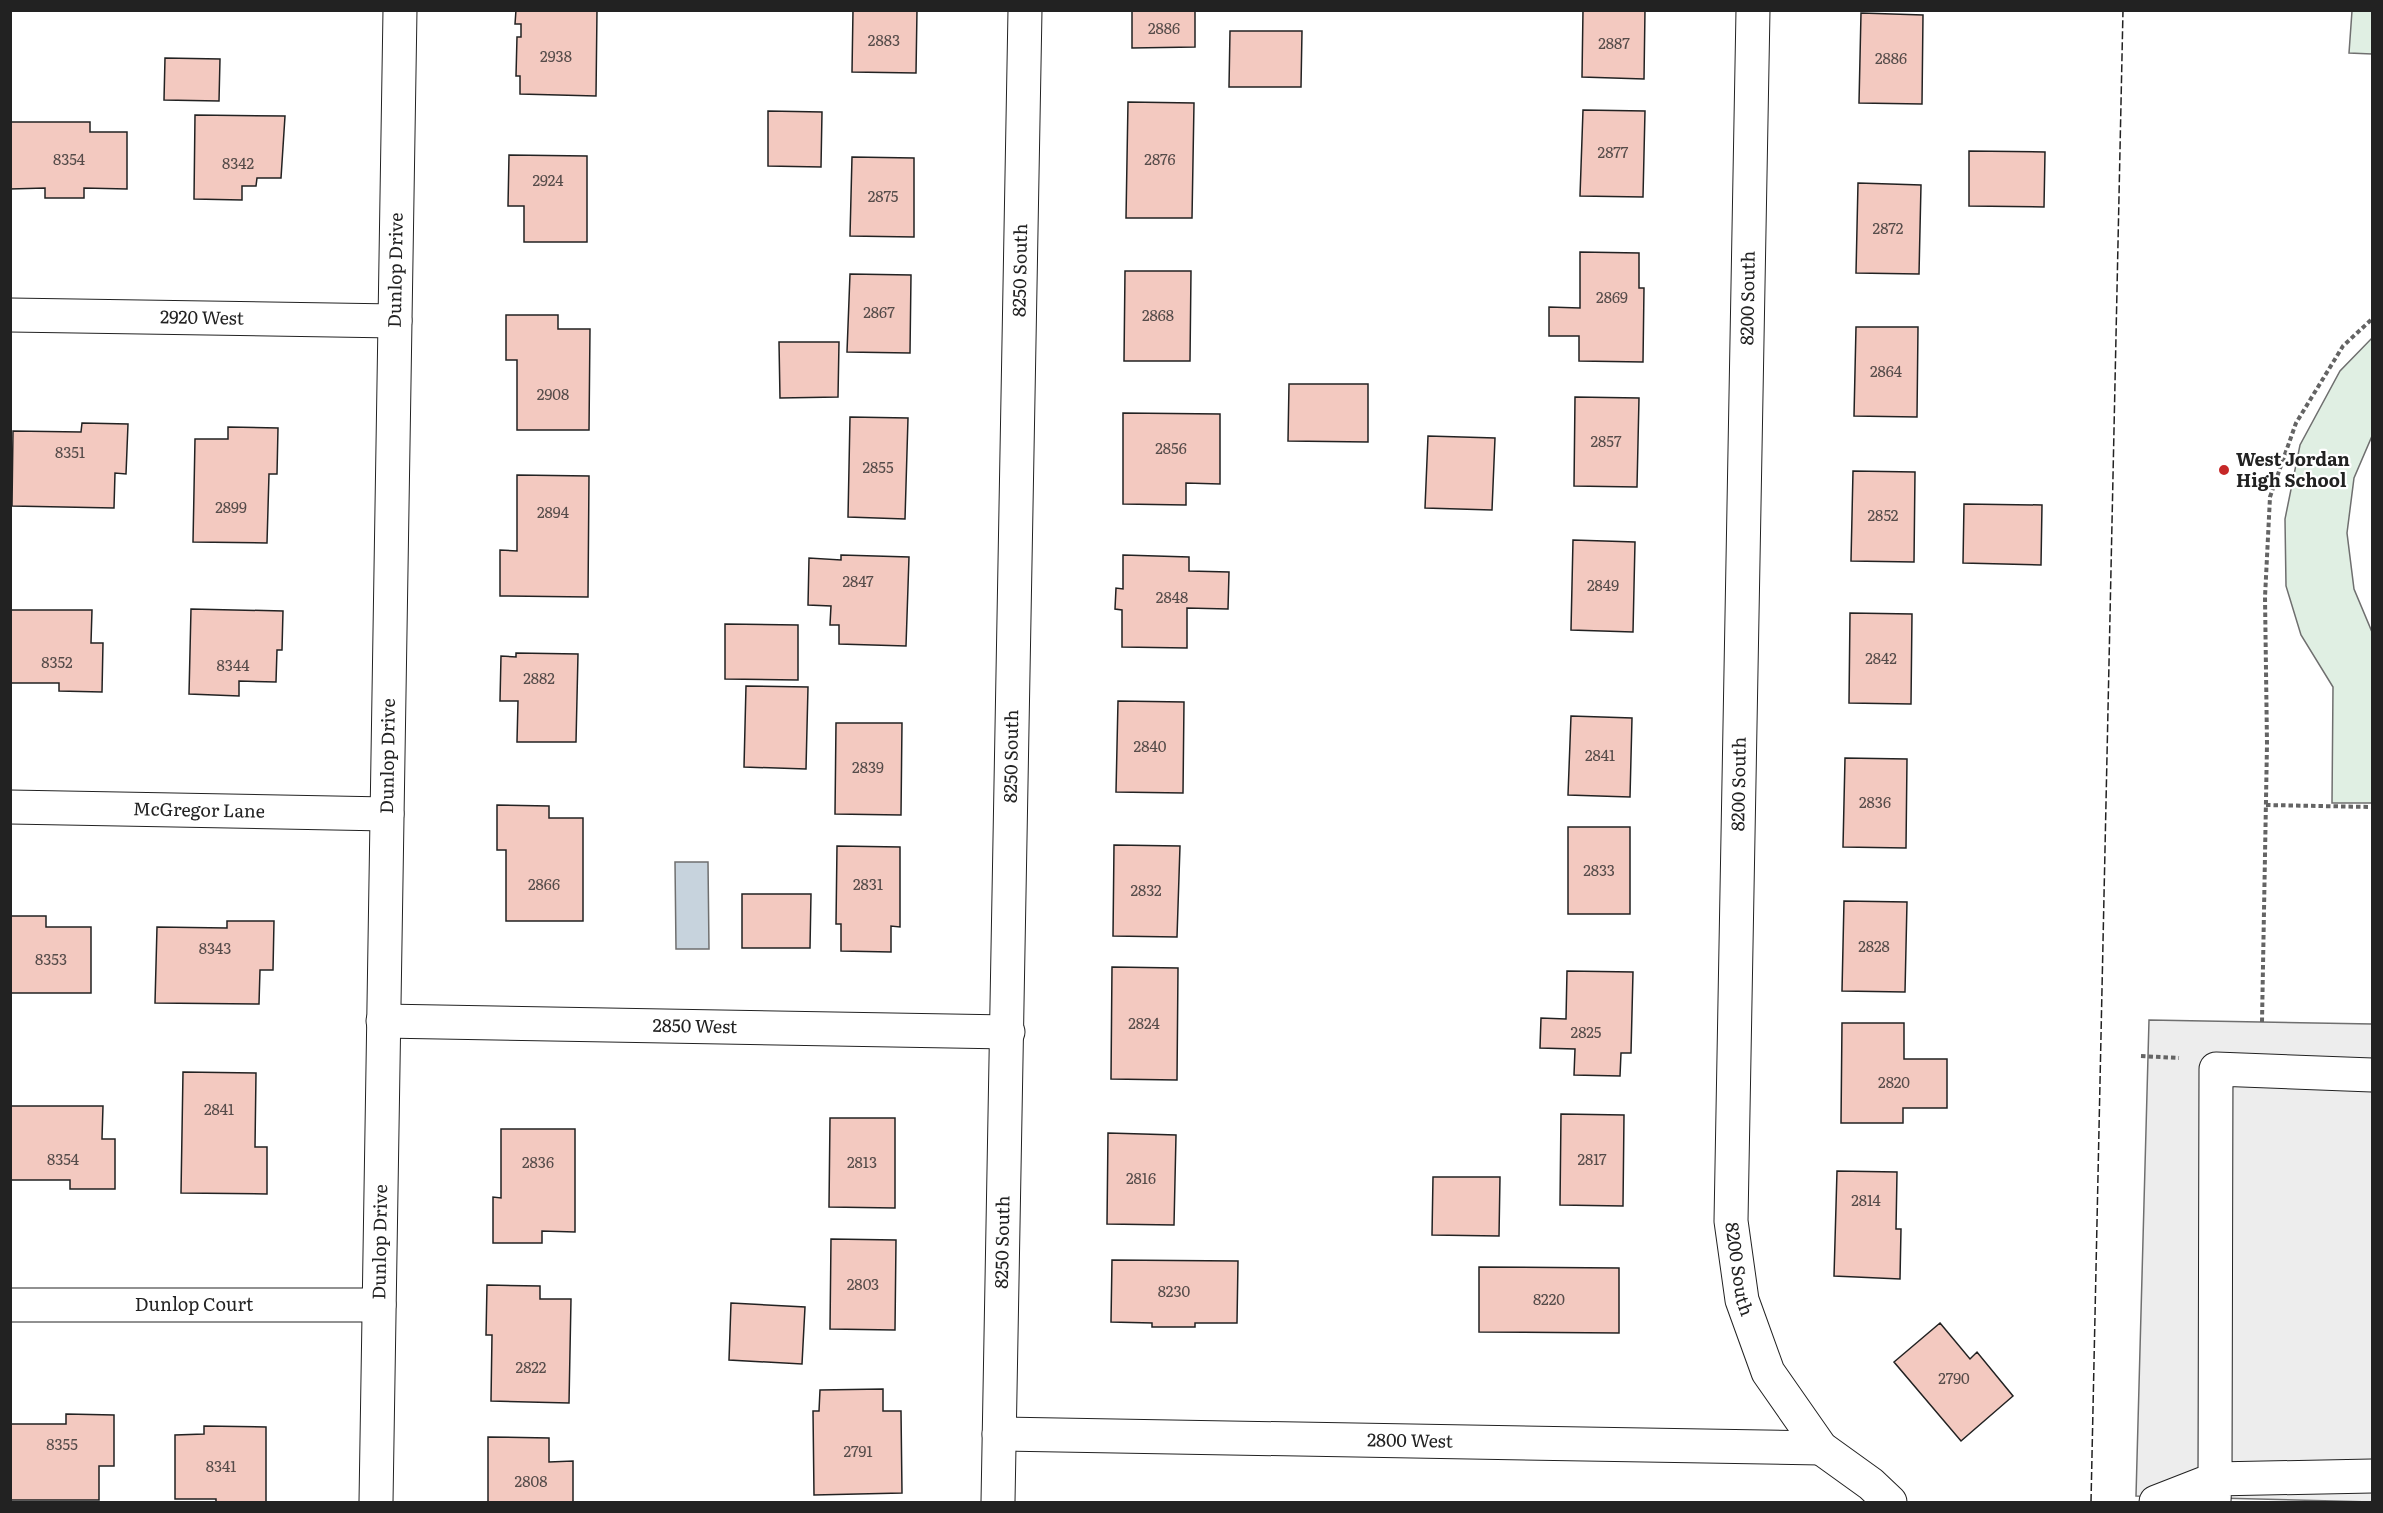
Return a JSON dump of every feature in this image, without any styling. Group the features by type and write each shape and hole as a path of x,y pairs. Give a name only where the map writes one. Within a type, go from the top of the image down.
{"street":[{"name":"Dunlop Drive","path":"376,1503 400,10"},
{"name":"8250 South","path":"998,1503 1025,10"},
{"name":"8200 South","path":"1753,10 1731,1221 1742,1300 1768,1372 1821,1448 1871,1484 1890,1503"},
{"name":"2920 West","path":"10,315 395,321"},
{"name":"McGregor Lane","path":"10,807 387,814"},
{"name":"2850 West","path":"383,1022 1008,1032"},
{"path":"2215,1491 2216,1069 2373,1075"},
{"name":"Dunlop Court","path":"10,1305 379,1305"},
{"name":"2800 West","path":"999,1434 1821,1448"},
{"path":"2156,1503 2215,1491 2373,1476"}],"path":[{"path":"2262,1022 2266,805 2265,597 2270,497 2296,423 2343,345 2373,319"},
{"path":"2266,805 2373,807"}],"green space":[{"path":"2352,11 2372,11 2372,54 2349,53"},
{"path":"2372,338 2372,436 2354,478 2347,533 2354,589 2372,632 2372,803 2332,803 2333,687 2301,635 2286,586 2285,519 2300,445 2340,371"}],"shaded area":[{"path":"675,862 708,862 709,949 676,949"},
{"path":"2149,1020 2372,1024 2372,1502 2136,1496"}],"building":[{"path":"516,10 597,10 596,96 520,94 520,76 516,76 517,37 521,37 521,24 515,24"},
{"path":"853,10 917,10 916,73 852,72"},
{"path":"1132,10 1195,10 1195,47 1132,48"},
{"path":"1583,10 1645,10 1644,79 1582,77"},
{"path":"1861,13 1923,15 1922,104 1859,103"},
{"path":"1230,31 1302,31 1301,87 1229,87"},
{"path":"165,58 220,59 219,101 164,100"},
{"path":"1128,102 1194,103 1192,218 1126,218"},
{"path":"1583,110 1645,111 1643,197 1580,196"},
{"path":"768,111 822,112 821,167 768,166"},
{"path":"195,115 285,116 281,178 257,178 256,186 242,186 242,200 194,199"},
{"path":"10,122 90,122 90,132 127,132 127,189 84,188 84,198 45,198 45,188 10,189"},
{"path":"1969,151 2045,152 2044,207 1969,206"},
{"path":"509,155 587,156 587,242 524,242 524,206 508,206"},
{"path":"852,157 914,158 914,237 850,236"},
{"path":"1858,183 1921,185 1919,274 1856,273"},
{"path":"1580,252 1639,253 1639,288 1644,288 1643,362 1579,361 1579,336 1549,336 1549,307 1580,308"},
{"path":"1125,271 1191,271 1190,361 1124,361"},
{"path":"850,274 911,275 910,353 847,352"},
{"path":"506,315 558,315 558,329 590,329 589,430 517,430 517,360 506,360"},
{"path":"1856,327 1918,327 1917,417 1854,416"},
{"path":"779,342 839,342 838,397 780,398"},
{"path":"1289,384 1368,384 1368,442 1288,441"},
{"path":"1575,397 1639,398 1637,487 1574,486"},
{"path":"1123,413 1220,414 1220,484 1186,483 1186,505 1123,504"},
{"path":"850,417 908,418 905,519 848,517"},
{"path":"82,423 128,424 126,474 115,473 114,508 12,506 13,431 81,432"},
{"path":"228,427 278,428 277,474 269,474 267,543 193,542 195,439 228,439"},
{"path":"1428,436 1495,438 1492,510 1425,508"},
{"path":"1853,471 1915,472 1914,562 1851,561"},
{"path":"517,475 589,476 588,597 500,596 500,550 517,551"},
{"path":"1964,504 2042,505 2041,565 1963,563"},
{"path":"1573,540 1635,542 1633,632 1571,630"},
{"path":"841,555 909,557 906,646 839,644 839,625 830,625 831,606 808,605 809,558 841,560"},
{"path":"1123,555 1189,557 1189,571 1229,572 1228,609 1187,608 1187,648 1122,647 1122,610 1115,609 1116,588 1123,589"},
{"path":"191,609 283,611 282,650 277,650 276,682 239,681 239,696 189,694"},
{"path":"10,610 92,610 91,643 103,643 102,692 59,691 59,683 10,683"},
{"path":"1850,613 1912,614 1911,704 1849,703"},
{"path":"725,624 798,625 798,680 725,679"},
{"path":"516,653 578,654 576,742 517,742 518,701 500,701 501,656 516,657"},
{"path":"746,686 808,687 806,769 744,767"},
{"path":"1118,701 1184,702 1183,793 1116,792"},
{"path":"1571,716 1632,718 1630,797 1568,795"},
{"path":"836,723 902,723 901,815 835,814"},
{"path":"1845,758 1907,759 1906,848 1843,847"},
{"path":"497,805 549,806 549,818 583,818 583,921 506,921 506,850 497,850"},
{"path":"1568,827 1630,827 1630,914 1568,914"},
{"path":"1114,845 1180,846 1177,937 1113,936"},
{"path":"837,846 900,847 900,927 891,926 891,952 841,951 841,924 836,924"},
{"path":"742,894 811,894 810,948 742,948"},
{"path":"1844,901 1907,902 1905,992 1842,991"},
{"path":"10,916 46,916 46,927 91,927 91,993 10,993"},
{"path":"227,921 274,921 273,970 260,970 259,1004 155,1003 157,927 227,928"},
{"path":"1112,967 1178,968 1177,1080 1111,1079"},
{"path":"1567,971 1633,972 1631,1053 1621,1053 1620,1076 1574,1075 1575,1049 1540,1048 1541,1018 1566,1019"},
{"path":"1842,1023 1904,1023 1904,1059 1947,1059 1947,1108 1903,1108 1903,1123 1841,1123"},
{"path":"183,1072 256,1073 255,1147 267,1147 267,1194 181,1193"},
{"path":"10,1106 103,1106 102,1139 115,1139 115,1189 70,1189 70,1180 10,1180"},
{"path":"1561,1114 1624,1115 1623,1206 1560,1205"},
{"path":"830,1118 895,1118 895,1208 829,1207"},
{"path":"501,1129 575,1129 575,1232 542,1231 542,1243 493,1243 493,1197 501,1198"},
{"path":"1108,1133 1176,1135 1174,1225 1107,1224"},
{"path":"1837,1171 1897,1172 1896,1229 1901,1229 1900,1279 1834,1276"},
{"path":"1433,1177 1500,1177 1499,1236 1432,1235"},
{"path":"831,1239 896,1240 895,1330 830,1329"},
{"path":"1112,1260 1238,1261 1237,1323 1195,1323 1195,1327 1152,1327 1152,1323 1111,1322"},
{"path":"1479,1267 1619,1268 1619,1333 1479,1332"},
{"path":"487,1285 540,1286 540,1299 571,1299 569,1403 491,1401 492,1335 486,1335"},
{"path":"731,1303 805,1307 802,1364 729,1360"},
{"path":"1940,1323 1970,1359 1977,1352 2013,1396 1961,1441 1894,1362"},
{"path":"883,1389 883,1411 901,1411 902,1493 814,1495 813,1411 819,1411 820,1390"},
{"path":"66,1414 114,1415 114,1466 99,1466 99,1500 10,1500 10,1424 66,1424"},
{"path":"204,1426 266,1427 266,1502 175,1499 175,1435 204,1434"},
{"path":"488,1437 549,1438 549,1462 573,1461 573,1502 488,1502"}],"fence":[{"path":"2091,1502 2123,10"}],"place":[{"name":"West Jordan High School","path":"2224,470"}]}
